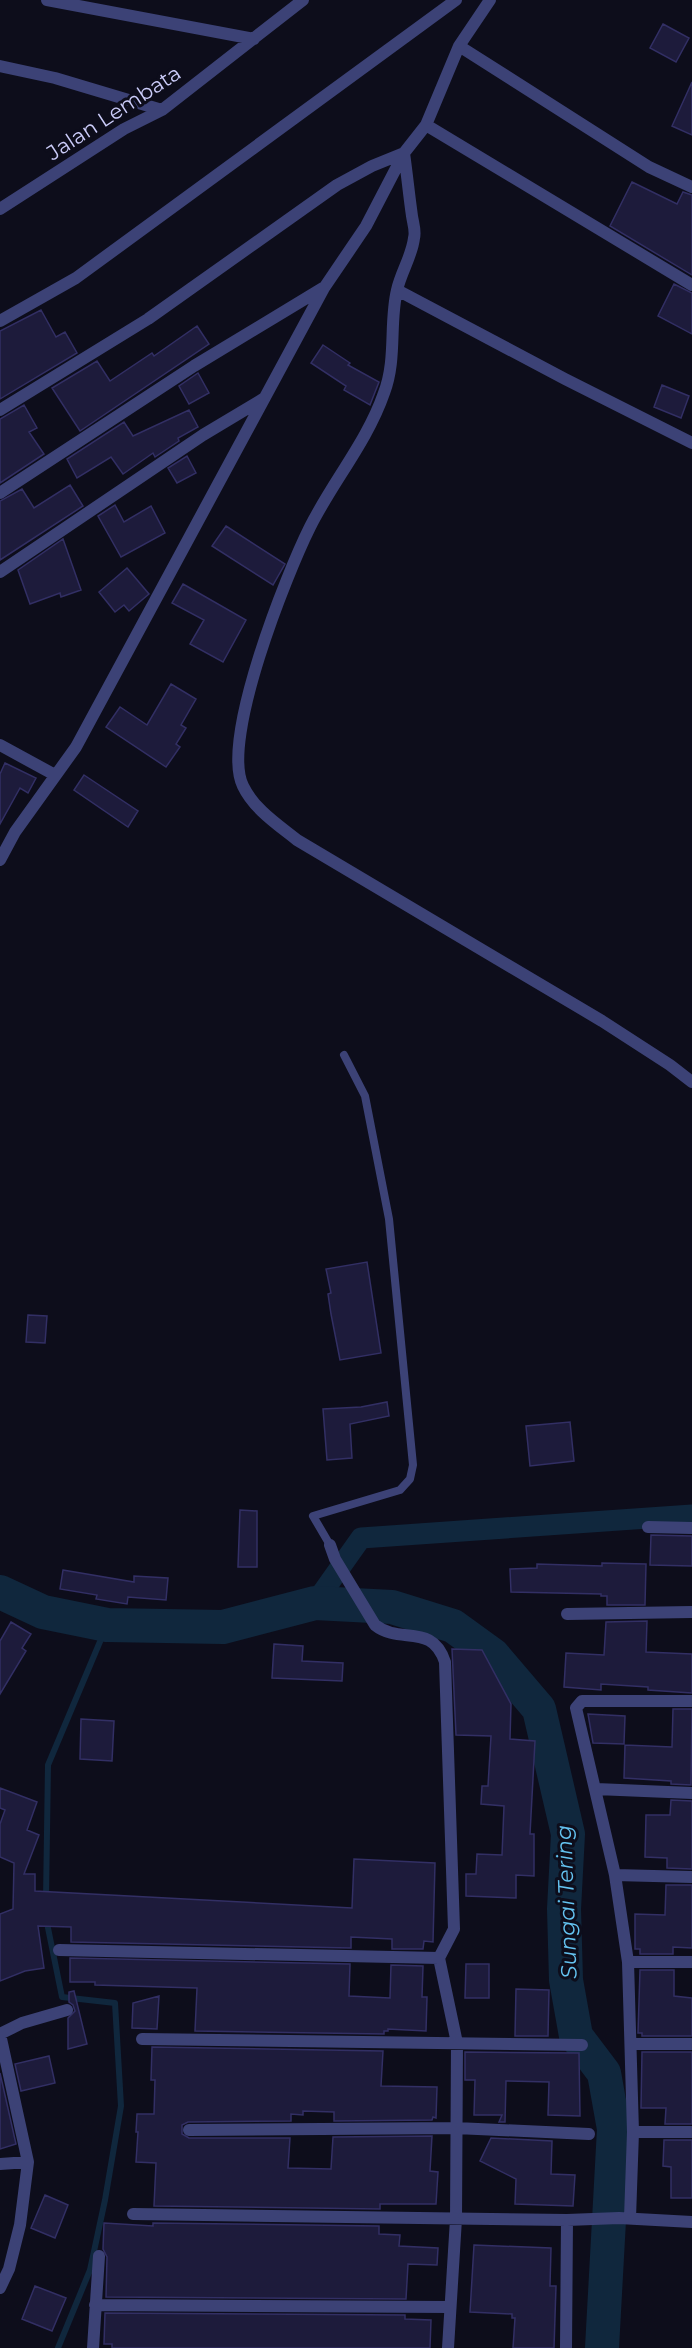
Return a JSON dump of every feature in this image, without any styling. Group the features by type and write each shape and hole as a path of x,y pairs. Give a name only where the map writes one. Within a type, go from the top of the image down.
{"street":[{"path":"47,0 254,39"},
{"name":"Jalan Lembata","path":"0,209 124,129 162,110 303,0"},
{"path":"0,321 76,278 456,0"},
{"path":"0,860 15,832 82,737 324,288 366,226 404,153 426,126 459,46 490,0"},
{"path":"459,46 649,167 692,187"},
{"path":"0,66 55,78 162,110"},
{"path":"426,126 692,285"},
{"path":"404,153 415,237 397,290 393,321 393,347 386,390 370,429 310,526 273,612 250,686 239,739 242,785 260,810 297,840 602,1021 692,1082"},
{"path":"0,410 148,319 338,185 372,166 404,153"},
{"path":"0,493 194,366 324,288"},
{"path":"397,290 692,443"},
{"path":"0,572 203,435 264,398"},
{"path":"0,745 55,775"},
{"path":"648,1527 692,1528"},
{"path":"330,1545 335,1559 375,1625 385,1631 435,1642 441,1649 445,1662 454,1929 439,1958 457,2043 456,2219 448,2348"},
{"path":"567,1614 692,1612"},
{"path":"625,2218 633,2132 628,1962 615,1875 576,1714 578,1704 582,1701 692,1701"},
{"path":"596,1789 692,1793"},
{"path":"615,1875 692,1877"},
{"path":"59,1950 439,1958"},
{"path":"628,1962 692,1962"},
{"path":"0,2288 9,2269 20,2224 28,2162 0,2034 22,2023 67,2010"},
{"path":"142,2039 582,2045"},
{"path":"631,2044 692,2044"},
{"path":"189,2130 456,2128 589,2134"},
{"path":"633,2132 692,2132"},
{"path":"0,2164 28,2162"},
{"path":"133,2214 567,2220 625,2218 692,2222"},
{"path":"566,2348 567,2220"},
{"path":"93,2348 99,2256"},
{"path":"95,2305 450,2307"}],"lane":[{"path":"330,1545 313,1516 400,1490 410,1479 412,1465 389,1219 365,1096 344,1055"}],"building":[{"path":"663,24 689,38 676,62 650,48"},
{"path":"692,82 692,135 672,126"},
{"path":"632,182 677,204 683,192 692,195 692,275 610,226"},
{"path":"674,284 692,293 692,334 658,316"},
{"path":"41,310 56,337 65,332 77,353 0,399 0,331"},
{"path":"197,326 209,344 80,431 52,388 97,361 110,381 152,353 154,356"},
{"path":"323,345 350,363 348,365 379,382 370,405 344,390 346,386 311,363"},
{"path":"198,373 209,393 189,404 179,386"},
{"path":"662,385 689,396 681,418 654,407"},
{"path":"24,405 37,428 29,432 44,454 0,483 0,419"},
{"path":"189,410 198,427 178,438 179,441 155,457 153,453 123,474 111,457 77,478 67,459 124,422 133,436"},
{"path":"187,456 196,473 177,483 168,468"},
{"path":"70,485 83,506 0,560 0,501 22,489 34,508"},
{"path":"115,505 124,522 151,506 165,533 121,557 98,516"},
{"path":"226,526 285,564 273,585 212,546"},
{"path":"63,539 81,590 61,597 60,593 30,604 18,570"},
{"path":"127,568 149,594 129,611 124,605 115,612 99,592"},
{"path":"183,584 246,620 223,662 190,644 204,620 172,603"},
{"path":"171,684 196,699 181,725 186,728 176,744 180,747 166,767 106,727 120,707 147,725"},
{"path":"5,763 36,778 28,793 20,788 0,824 0,774"},
{"path":"84,775 138,811 128,827 74,790"},
{"path":"367,1262 381,1353 340,1360 331,1314 328,1294 331,1293 326,1269"},
{"path":"28,1315 47,1316 45,1343 26,1342"},
{"path":"387,1402 389,1416 350,1424 352,1458 327,1460 323,1409 361,1407"},
{"path":"570,1422 574,1461 530,1466 526,1426"},
{"path":"240,1510 257,1511 257,1567 238,1567"},
{"path":"651,1535 692,1536 692,1566 650,1565"},
{"path":"602,1563 646,1564 645,1605 607,1605 607,1596 601,1596 601,1594 511,1592 510,1569 537,1568 537,1564 602,1566"},
{"path":"63,1570 134,1582 134,1576 168,1578 166,1600 128,1597 127,1604 96,1599 97,1595 60,1589"},
{"path":"647,1621 646,1652 692,1654 692,1693 601,1684 601,1690 564,1687 566,1653 604,1655 606,1622"},
{"path":"11,1622 31,1634 22,1648 26,1651 0,1694 0,1641"},
{"path":"274,1644 303,1646 302,1661 343,1663 342,1681 272,1678"},
{"path":"452,1649 482,1650 511,1704 510,1739 535,1741 530,1834 534,1834 534,1876 516,1875 516,1898 466,1896 466,1874 476,1874 477,1854 502,1855 504,1806 481,1804 482,1786 488,1786 491,1736 456,1735"},
{"path":"673,1709 692,1709 691,1785 671,1784 671,1781 624,1778 625,1745 672,1747"},
{"path":"588,1714 625,1716 624,1744 593,1743"},
{"path":"81,1719 114,1721 112,1761 80,1759"},
{"path":"0,1788 37,1802 27,1830 39,1835 24,1874 35,1874 35,1891 352,1908 354,1859 435,1863 433,1942 424,1941 423,1949 392,1949 392,1939 351,1937 351,1948 71,1942 71,1927 38,1926 44,1968 25,1971 0,1981 0,1914 13,1909 14,1863 0,1857 0,1824 5,1810 0,1808"},
{"path":"671,1800 692,1801 692,1869 667,1868 667,1858 645,1857 646,1815 670,1815"},
{"path":"666,1885 692,1885 692,1948 673,1947 673,1954 640,1954 640,1949 635,1949 635,1914 665,1915"},
{"path":"70,1958 350,1964 349,1996 390,1998 391,1965 423,1966 422,1997 427,1997 426,2031 388,2029 384,2031 384,2034 195,2031 197,1988 95,1985 95,1982 70,1982"},
{"path":"466,1964 489,1964 489,1998 465,1998"},
{"path":"640,1970 674,1970 674,1996 692,1998 692,2036 642,2036 642,2033 638,2033"},
{"path":"516,1989 549,1990 548,2036 515,2036"},
{"path":"74,1991 87,2044 68,2049 68,2018 75,2011 69,2002 69,1992"},
{"path":"159,1996 157,2029 132,2028 133,2003"},
{"path":"152,2047 383,2051 381,2086 437,2087 436,2118 433,2117 432,2120 334,2121 334,2112 303,2111 303,2115 291,2114 291,2121 188,2122 182,2125 182,2134 189,2138 290,2138 288,2168 331,2169 333,2137 432,2136 430,2171 438,2172 436,2204 380,2204 380,2209 154,2206 156,2163 136,2162 137,2114 154,2114 155,2080 151,2080"},
{"path":"465,2052 579,2053 580,2116 548,2115 549,2082 506,2081 505,2122 499,2122 502,2115 474,2115 475,2080 465,2080"},
{"path":"642,2052 692,2052 692,2124 665,2124 666,2108 641,2108"},
{"path":"49,2056 55,2083 21,2091 15,2064"},
{"path":"0,2073 16,2144 0,2149"},
{"path":"491,2138 552,2141 551,2174 575,2175 573,2206 515,2204 516,2179 480,2161"},
{"path":"664,2140 692,2140 692,2198 671,2198 671,2167 663,2166"},
{"path":"45,2195 68,2205 55,2238 31,2228"},
{"path":"104,2223 153,2226 153,2223 379,2226 379,2234 400,2235 399,2246 438,2248 437,2265 408,2264 406,2299 106,2297 107,2257 103,2249"},
{"path":"474,2245 551,2248 550,2286 556,2286 554,2348 513,2348 515,2318 512,2318 512,2314 470,2312"},
{"path":"35,2286 66,2298 52,2331 22,2319"},
{"path":"105,2313 405,2315 405,2319 431,2320 430,2348 112,2348 112,2344 104,2344"}],"waterway":[{"path":"315,1603 361,1538 692,1515"},
{"name":"Sungai Tering","path":"0,1592 43,1612 107,1625 223,1627 315,1603 392,1607 453,1626 493,1655 539,1709 568,1834 564,1909 566,1980 576,2036 604,2073 614,2129 602,2348"},
{"path":"46,1899 48,1765 107,1625"},
{"path":"46,1918 62,1997 115,2003 121,2106 90,2270 58,2348"}]}
